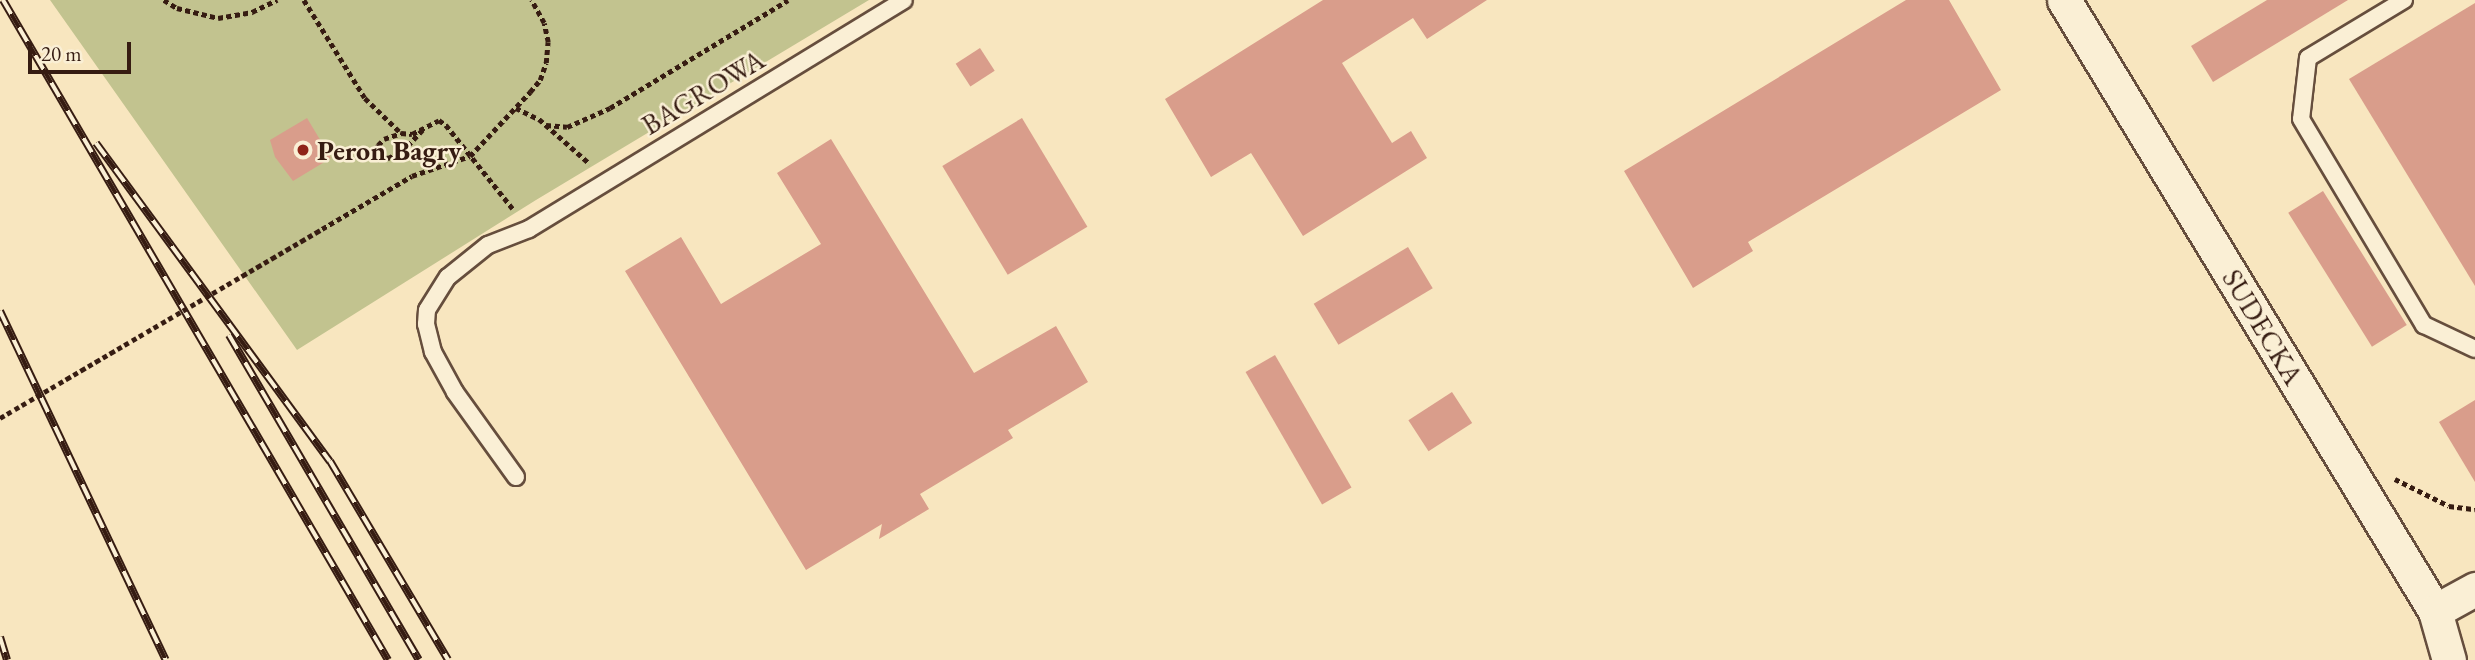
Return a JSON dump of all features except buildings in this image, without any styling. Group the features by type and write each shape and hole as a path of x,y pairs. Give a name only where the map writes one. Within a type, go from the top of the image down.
{"street":[{"name":"SUDECKA","path":"2064,0 2435,611 2446,639 2449,660"},
{"path":"2435,611 2475,589"}],"lane":[{"name":"BAGROWA","path":"516,477 441,370 426,324 427,310 459,266 488,245 529,229 904,0"},
{"path":"2404,0 2308,58 2301,119 2424,325 2475,349"}],"path":[{"path":"164,0 177,8 218,18 252,12 277,0"},
{"path":"303,0 366,98 401,133"},
{"path":"0,418 412,176 470,156 541,80 548,42 544,23 531,0"},
{"path":"546,125 567,127 610,108 788,0"},
{"path":"516,108 546,125 610,180"},
{"path":"423,130 401,133 378,145 374,155 379,159 390,158 439,120 446,125 529,229"},
{"path":"2388,475 2448,506 2475,509"}],"green space":[{"path":"50,0 869,0 536,200 297,350"}],"railway":[{"path":"3,0 388,660"},
{"path":"96,143 330,461 448,660"},
{"path":"0,311 166,660"},
{"path":"229,335 419,660"},
{"path":"0,637 7,660"}],"place":[{"name":"Peron Bagry","path":"303,150"}]}
